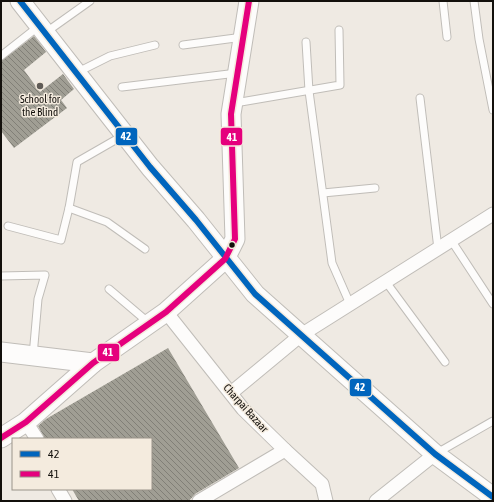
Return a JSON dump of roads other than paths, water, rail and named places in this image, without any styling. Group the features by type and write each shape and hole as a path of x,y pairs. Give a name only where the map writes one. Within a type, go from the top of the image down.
{"street":[{"path":"20,1 125,135 255,294 435,454 492,495"},
{"path":"1,438 24,429 93,363 166,312 226,259 235,239 231,114 249,1"},
{"path":"231,393 301,335 493,214"},
{"name":"Charpai Bazaar","path":"166,312 244,409 287,453 322,484 326,501"},
{"path":"1,352 93,363"},
{"path":"24,429 36,438"},
{"path":"200,501 287,453"},
{"path":"212,501 287,453"},
{"path":"376,501 435,454"},
{"path":"59,490 65,501"},
{"path":"68,490 74,501"}],"lane":[{"path":"1,56 42,29 90,1"},
{"path":"442,1 447,37"},
{"path":"474,1 479,39 493,110"},
{"path":"232,103 340,85 339,30"},
{"path":"183,45 243,37"},
{"path":"306,42 309,90 332,263 350,304"},
{"path":"76,73 110,56 155,45"},
{"path":"122,87 237,73"},
{"path":"420,98 438,249"},
{"path":"8,226 61,240 69,208 77,162 125,135"},
{"path":"323,193 374,188"},
{"path":"69,208 106,222 145,249"},
{"path":"451,240 493,303"},
{"path":"1,276 45,275 38,299 33,356"},
{"path":"386,282 445,362"},
{"path":"109,289 149,323"},
{"path":"435,454 493,421"}],"place":[{"name":"School for the Blind","path":"40,86"}]}
